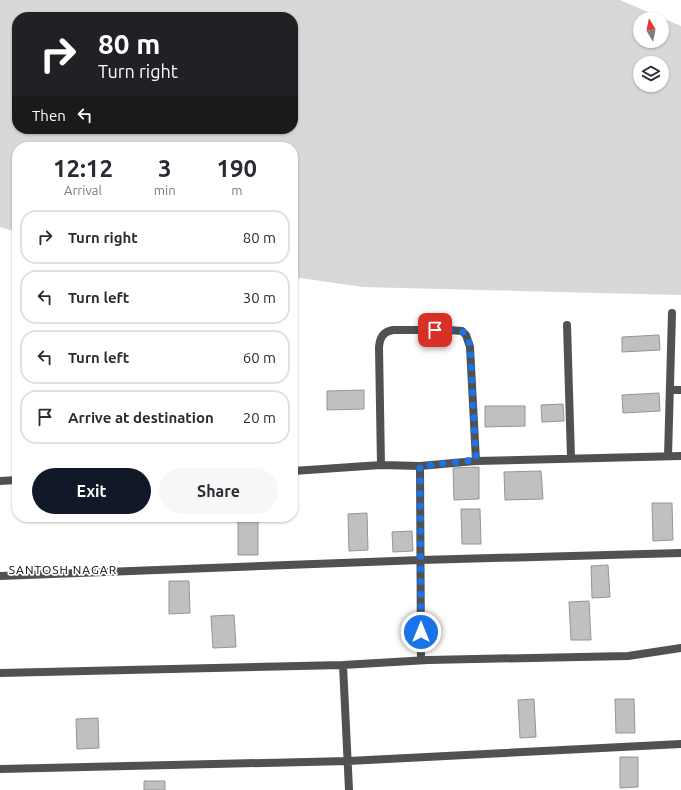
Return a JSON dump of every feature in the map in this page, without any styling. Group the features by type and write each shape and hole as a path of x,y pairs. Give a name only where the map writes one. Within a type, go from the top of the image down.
{"street":[{"path":"668,456 672,313"},
{"path":"567,325 571,458"},
{"path":"381,465 379,347 382,336 393,330 449,330 462,331 466,334 470,347 476,460"},
{"path":"670,390 681,390"},
{"path":"298,472 381,465 420,466 476,460 681,456"},
{"path":"420,466 421,660"},
{"path":"0,481 12,480"},
{"path":"0,576 421,560 681,553"},
{"path":"0,673 343,665 421,660 628,656 681,648"},
{"path":"343,665 349,790"},
{"path":"0,768 348,761 681,744"}],"shaded area":[{"path":"0,0 620,0 648,12 633,12 633,48 669,48 669,21 681,26 681,295 363,287 298,278 298,142 12,142 12,231 0,227"}],"building":[{"path":"659,335 660,350 622,352 622,337"},
{"path":"364,390 364,409 327,410 327,391"},
{"path":"659,393 660,411 623,413 622,395"},
{"path":"563,404 564,421 542,422 541,405"},
{"path":"485,406 525,406 525,426 485,427"},
{"path":"479,467 479,499 454,500 453,468"},
{"path":"541,471 543,499 505,500 504,472"},
{"path":"652,503 672,503 673,540 653,541"},
{"path":"461,509 480,509 481,544 462,544"},
{"path":"367,513 368,550 349,551 348,514"},
{"path":"238,522 258,522 258,555 238,555"},
{"path":"412,531 413,551 393,552 392,532"},
{"path":"608,565 610,597 592,598 591,566"},
{"path":"169,581 189,581 190,613 169,614"},
{"path":"589,601 591,640 571,640 569,602"},
{"path":"234,615 236,647 213,648 211,616"},
{"path":"534,699 536,737 520,738 518,700"},
{"path":"615,699 634,699 635,733 616,733"},
{"path":"98,718 99,748 77,749 76,719"},
{"path":"620,757 638,757 638,787 620,788"},
{"path":"144,781 165,781 165,790 144,790"}],"district":[{"name":"SANTOSH NAGAR","path":"63,570"}],"route":[{"path":"421,632 420,466 476,460 469,340 466,334 462,331 435,330"}]}
